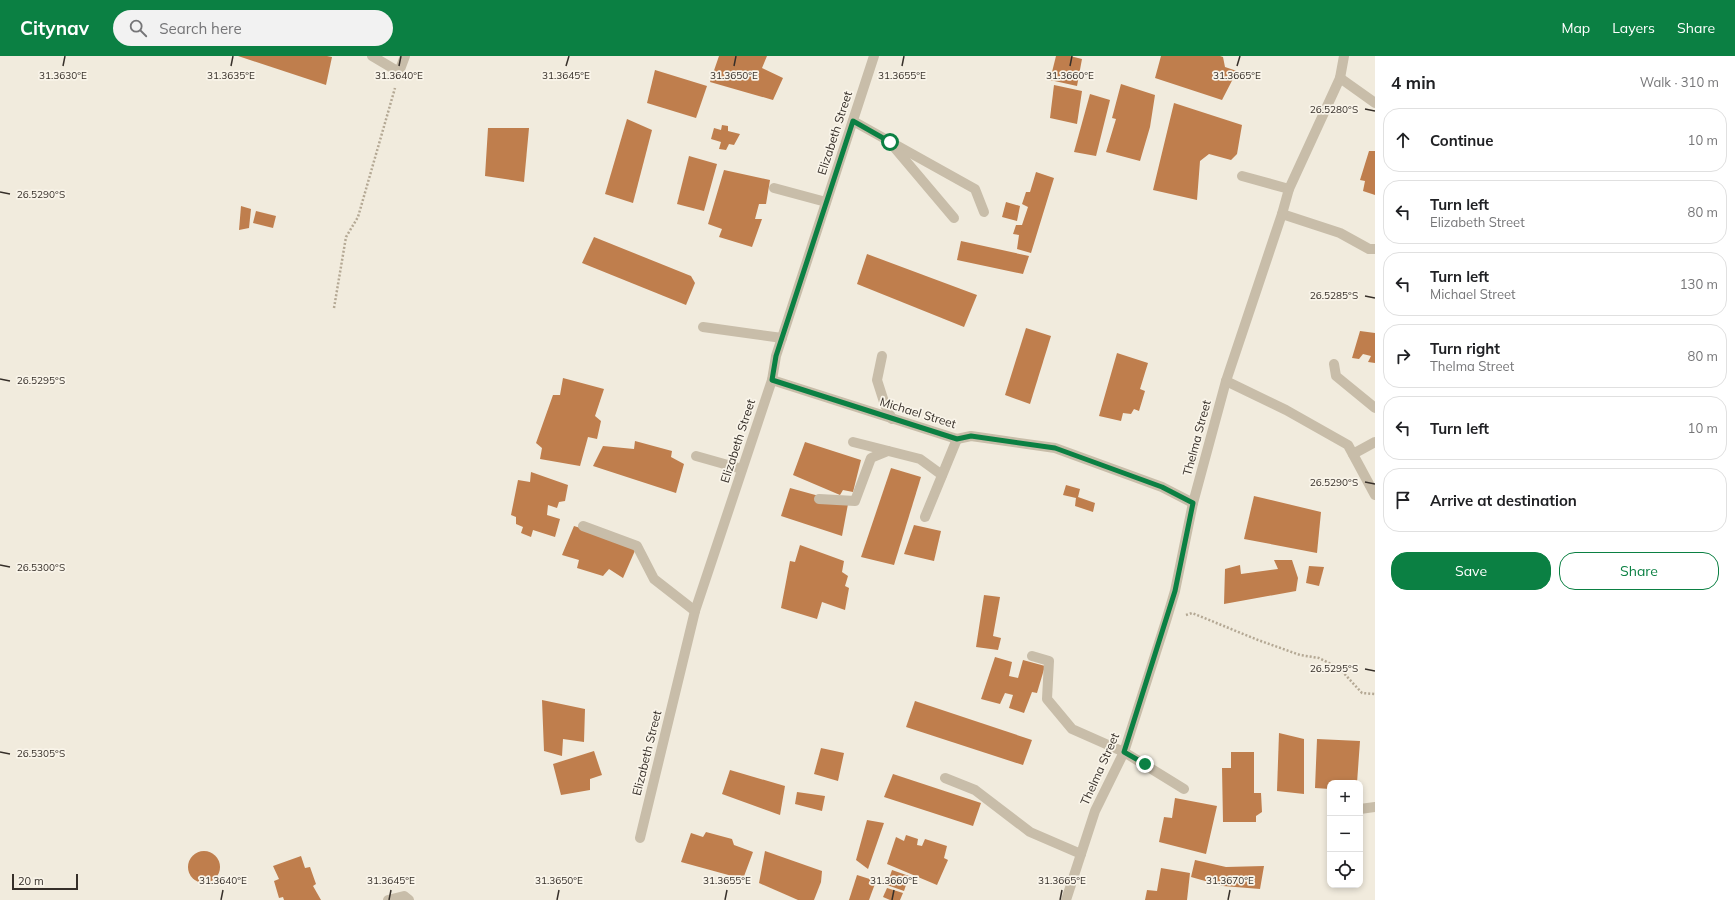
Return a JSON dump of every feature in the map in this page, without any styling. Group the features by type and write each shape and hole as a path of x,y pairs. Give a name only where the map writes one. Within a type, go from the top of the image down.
{"street":[{"path":"372,56 399,72 405,56"},
{"name":"Elizabeth Street","path":"640,838 695,611 772,380 776,356 874,56"},
{"name":"Thelma Street","path":"1066,900 1095,811 1124,752 1166,621 1175,591 1193,503 1226,382 1289,189 1340,78 1344,56"},
{"path":"1340,78 1375,103"},
{"path":"853,121 975,189 984,212"},
{"path":"890,142 954,218"},
{"path":"1242,176 1289,189"},
{"path":"774,188 826,202"},
{"path":"1282,214 1340,233 1368,249 1375,249"},
{"path":"703,327 782,338"},
{"path":"882,356 876,380 892,419"},
{"path":"1334,364 1336,376 1375,408"},
{"name":"Michael Street","path":"772,380 957,439 971,436 1055,448 1162,487 1193,503"},
{"path":"1226,382 1286,410 1348,445 1375,495"},
{"path":"925,517 957,439"},
{"path":"853,442 920,459 942,475"},
{"path":"1353,454 1375,442"},
{"path":"819,499 855,501 871,458 888,451"},
{"path":"696,456 742,469"},
{"path":"583,526 637,546 654,579 695,611"},
{"path":"1032,656 1049,661 1046,699 1072,730 1124,752 1184,790"},
{"path":"945,778 974,790 1030,832 1081,854"},
{"path":"1363,809 1375,807"},
{"path":"388,900 404,896 409,900"}],"path":[{"path":"334,308 346,237 358,217 399,72"},
{"path":"1166,621 1192,612 1258,640 1300,655 1318,658 1339,668 1362,693 1375,694"}],"building":[{"path":"238,56 327,56 332,57 326,85"},
{"path":"719,56 767,56 762,68 783,78 773,100 710,82"},
{"path":"1056,56 1070,56 1082,59 1077,86 1050,80"},
{"path":"1161,56 1220,56 1223,57 1225,67 1237,71 1222,100 1155,78"},
{"path":"655,70 707,86 696,118 647,103"},
{"path":"1121,84 1155,95 1150,127 1140,161 1106,152 1116,119 1112,118"},
{"path":"1054,85 1082,91 1077,124 1050,118"},
{"path":"1090,94 1110,100 1096,156 1074,152"},
{"path":"1174,103 1242,125 1237,154 1231,160 1209,154 1200,161 1197,200 1153,190"},
{"path":"627,119 652,130 633,203 605,194"},
{"path":"722,125 728,126 728,131 740,134 734,145 729,144 726,150 719,149 721,142 711,139 714,128 721,130"},
{"path":"488,128 529,128 524,182 485,176"},
{"path":"1369,151 1375,151 1375,195 1363,191 1365,181 1360,180"},
{"path":"689,156 717,164 704,211 677,204"},
{"path":"724,170 770,180 766,204 759,204 755,219 762,219 752,247 719,237 722,229 708,224"},
{"path":"1036,172 1054,178 1031,253 1017,249 1019,235 1013,234 1016,225 1022,225 1028,207 1022,204 1026,192 1030,192"},
{"path":"1006,202 1020,206 1017,221 1002,217"},
{"path":"241,206 251,209 249,228 239,230"},
{"path":"256,211 276,216 273,228 253,223"},
{"path":"594,237 691,276 695,283 686,305 582,263"},
{"path":"961,241 1029,256 1023,274 957,260"},
{"path":"867,254 977,295 964,327 857,284"},
{"path":"1026,328 1051,336 1030,404 1005,395"},
{"path":"1360,331 1375,333 1375,363 1368,362 1371,356 1363,354 1359,359 1352,358"},
{"path":"1117,353 1148,363 1140,389 1145,391 1139,411 1134,409 1131,414 1123,413 1121,421 1099,416"},
{"path":"563,378 604,389 595,416 601,421 597,439 588,437 580,466 540,459 542,448 536,443 553,395 560,395"},
{"path":"635,441 672,451 671,457 684,464 676,493 593,466 603,446 634,449"},
{"path":"805,442 861,460 853,492 843,490 840,495 793,475"},
{"path":"891,468 921,477 894,565 861,557"},
{"path":"531,472 568,485 565,501 559,502 557,508 548,505 547,515 560,519 555,537 533,530 531,537 521,533 523,527 516,524 516,517 511,515 518,480 530,482"},
{"path":"1066,485 1080,489 1078,497 1095,503 1093,512 1075,506 1076,498 1063,495"},
{"path":"790,488 848,504 842,536 781,516"},
{"path":"1254,496 1321,512 1317,553 1244,539"},
{"path":"914,525 941,531 934,561 904,554"},
{"path":"574,526 637,546 623,578 609,569 603,576 577,568 579,560 562,555"},
{"path":"800,545 844,561 842,572 848,576 845,586 849,588 845,610 822,602 817,619 781,608 790,561 795,562"},
{"path":"1274,560 1292,560 1298,578 1296,591 1224,604 1225,569 1240,565 1241,574 1278,569"},
{"path":"1309,566 1324,567 1319,586 1306,583"},
{"path":"984,595 1000,597 993,636 1001,638 998,650 976,647"},
{"path":"995,657 1012,662 1009,676 1018,678 1023,660 1045,666 1037,693 1032,692 1024,713 1009,708 1013,695 1005,693 1000,704 981,699"},
{"path":"542,700 585,709 584,742 563,739 562,756 544,751"},
{"path":"915,701 1032,740 1023,765 906,727"},
{"path":"1279,733 1304,739 1304,794 1277,791"},
{"path":"1317,739 1360,741 1357,780 1327,780 1327,789 1315,788"},
{"path":"821,748 844,753 838,781 814,774"},
{"path":"594,751 602,775 590,779 590,790 561,795 553,764"},
{"path":"1231,752 1254,752 1254,793 1261,793 1262,812 1256,816 1256,822 1223,822 1222,768 1231,768"},
{"path":"730,770 785,786 780,815 722,794"},
{"path":"893,774 981,803 973,826 884,797"},
{"path":"797,792 825,796 822,811 795,804"},
{"path":"1175,798 1217,806 1206,854 1159,842 1164,817 1172,818"},
{"path":"867,820 884,823 868,869 856,860"},
{"path":"706,832 732,839 734,845 753,852 743,879 681,862 691,833 703,837"},
{"path":"906,835 918,839 917,845 922,846 925,839 947,846 944,858 948,860 937,885 887,864 896,837 904,841"},
{"path":"201,851 207,851 217,858 220,867 219,873 213,880 207,883 201,883 191,876 188,870 188,864 195,854"},
{"path":"765,851 822,871 821,882 814,900 798,900 759,883"},
{"path":"301,856 305,868 310,867 316,884 313,886 321,900 284,900 283,897 279,898 274,881 279,879 273,866"},
{"path":"1195,860 1226,867 1264,866 1260,889 1223,886 1191,877"},
{"path":"1161,868 1190,873 1187,900 1145,900 1147,890 1157,891"},
{"path":"892,870 909,876 904,891 887,885"},
{"path":"857,875 876,881 869,900 849,900"},
{"path":"887,888 903,893 900,900 890,900 883,897"}],"route":[{"path":"890,142 853,121 776,356 772,380 957,439 971,436 1055,448 1162,487 1193,503 1175,591 1124,752 1145,764"}]}
